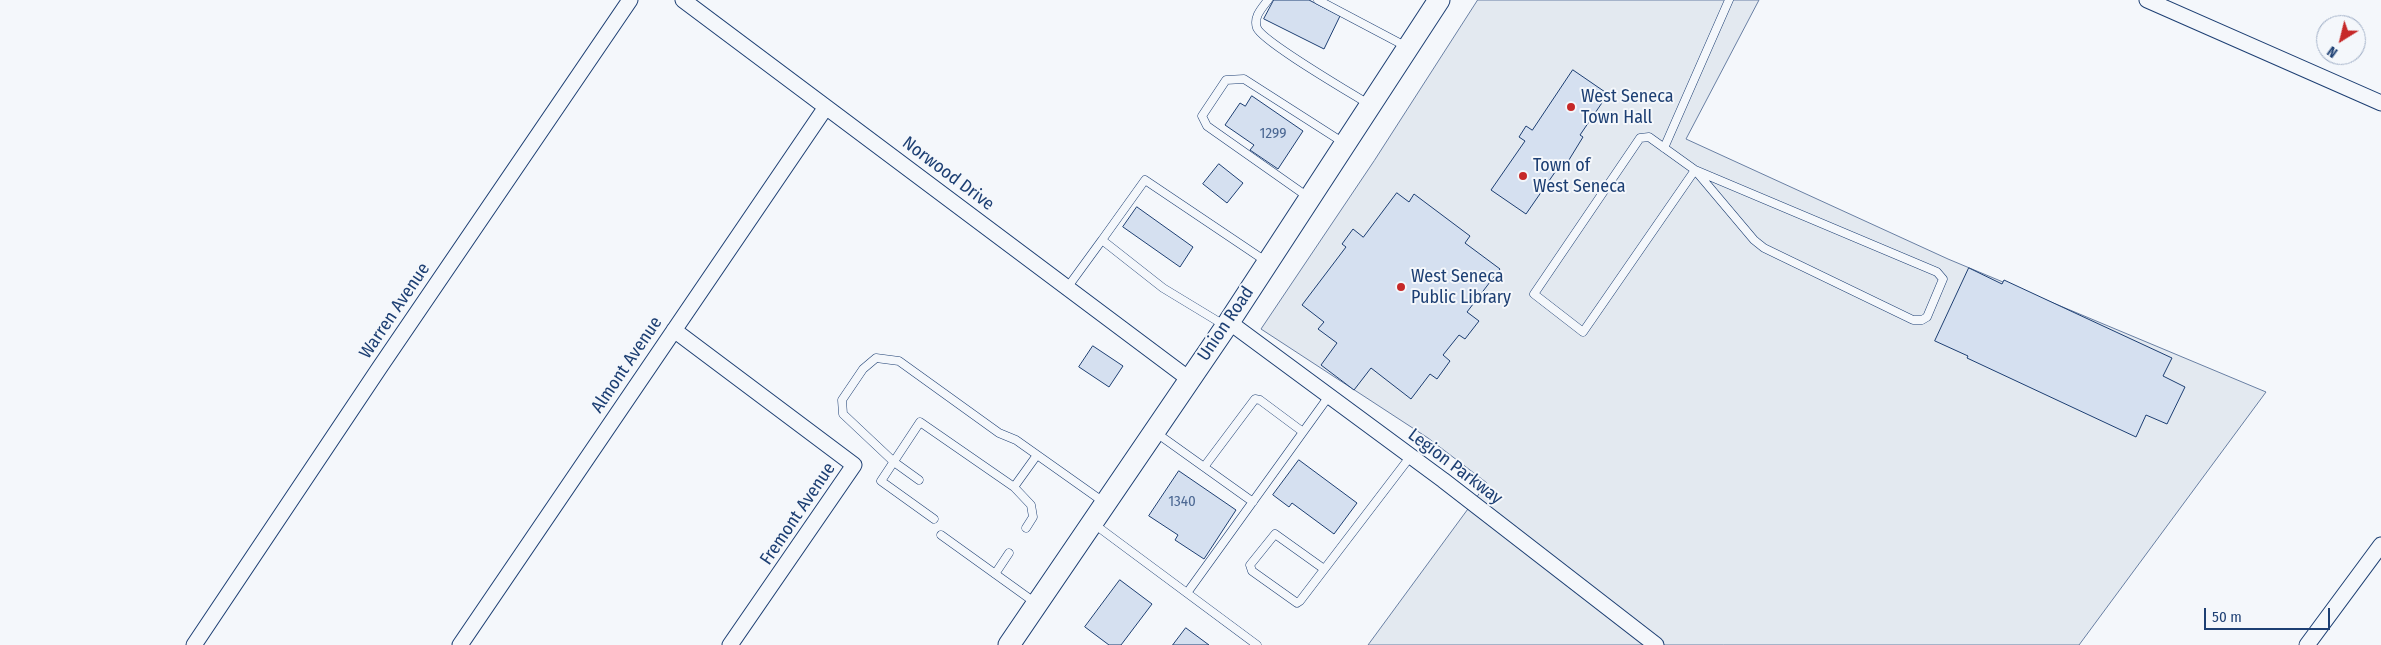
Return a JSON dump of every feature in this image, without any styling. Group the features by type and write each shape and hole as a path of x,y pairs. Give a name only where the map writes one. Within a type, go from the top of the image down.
{"main road":[{"name":"Union Road","path":"1009,645 1227,324 1439,0"}],"street":[{"name":"Warren Avenue","path":"194,645 380,367 630,0"},
{"name":"Norwood Drive","path":"683,0 1190,379"},
{"path":"2148,0 2381,103"},
{"name":"Almont Avenue","path":"460,645 826,107"},
{"name":"Legion Parkway","path":"1227,324 1443,480 1656,645"},
{"name":"Fremont Avenue","path":"674,330 854,465 730,645"},
{"path":"2306,645 2381,545"}],"lane":[{"path":"1268,0 1256,19 1257,27 1261,34 1285,52 1370,105"},
{"path":"1318,0 1408,48"},
{"path":"1664,148 1729,0"},
{"path":"1309,197 1207,126 1202,116 1226,80 1244,79 1344,143"},
{"path":"1695,170 1583,332 1534,294 1640,138 1650,137 1695,170 1936,272 1943,279 1927,317 1922,320 1914,320 1764,248 1754,240 1695,170"},
{"path":"1067,288 1145,180 1267,262"},
{"path":"1102,240 1163,288 1227,324"},
{"path":"919,480 894,462 843,414 842,400 863,369 876,358 899,361 999,433 1016,440 1105,503"},
{"path":"1187,593 1329,396"},
{"path":"1204,467 1255,399 1260,400 1303,432"},
{"path":"934,519 881,481 920,422 1014,487 1031,504 1033,517 1026,528"},
{"path":"1154,431 1253,502"},
{"path":"1014,487 1037,455"},
{"path":"1324,569 1278,534 1275,534 1250,565 1252,571 1297,603 1324,569 1410,457"},
{"path":"1092,523 1258,645"},
{"path":"941,535 1037,604"},
{"path":"995,574 1009,553"}],"shaded area":[{"path":"1478,0 1759,0 1686,139 1948,259 2266,392 2079,645 1368,645 1487,483 1428,438 1261,329 1374,161"}],"building":[{"path":"1274,0 1309,0 1340,16 1324,49 1264,19"},
{"path":"1573,70 1608,94 1580,135 1583,137 1564,168 1560,165 1526,214 1491,190 1525,141 1519,137 1526,126 1532,130"},
{"path":"1252,96 1303,131 1278,169 1250,150 1254,145 1225,125 1240,103 1245,106"},
{"path":"1219,164 1243,183 1227,203 1203,184"},
{"name":"West Seneca Public Library","path":"1397,193 1409,202 1414,194 1470,236 1465,243 1500,269 1467,312 1479,321 1465,339 1459,335 1443,355 1450,361 1437,379 1430,374 1411,399 1371,368 1354,390 1321,365 1337,343 1318,329 1324,322 1302,305 1346,247 1342,244 1353,229 1363,237"},
{"path":"1137,207 1193,247 1180,267 1123,227"},
{"path":"1969,268 2002,284 2004,280 2172,358 2163,376 2185,387 2167,424 2146,415 2136,437 1967,358 1968,356 1935,341"},
{"path":"1093,346 1123,366 1109,387 1079,367"},
{"path":"1299,460 1357,503 1334,534 1292,503 1289,507 1273,495"},
{"path":"1179,471 1236,510 1204,559 1175,540 1178,535 1149,516"},
{"path":"1120,580 1152,604 1121,645 1109,645 1085,627"},
{"path":"1186,628 1209,645 1173,645"}],"place":[{"name":"West Seneca Town Hall","path":"1571,107"},
{"name":"Town of West Seneca","path":"1523,176"},
{"name":"West Seneca Public Library","path":"1401,287"}]}
